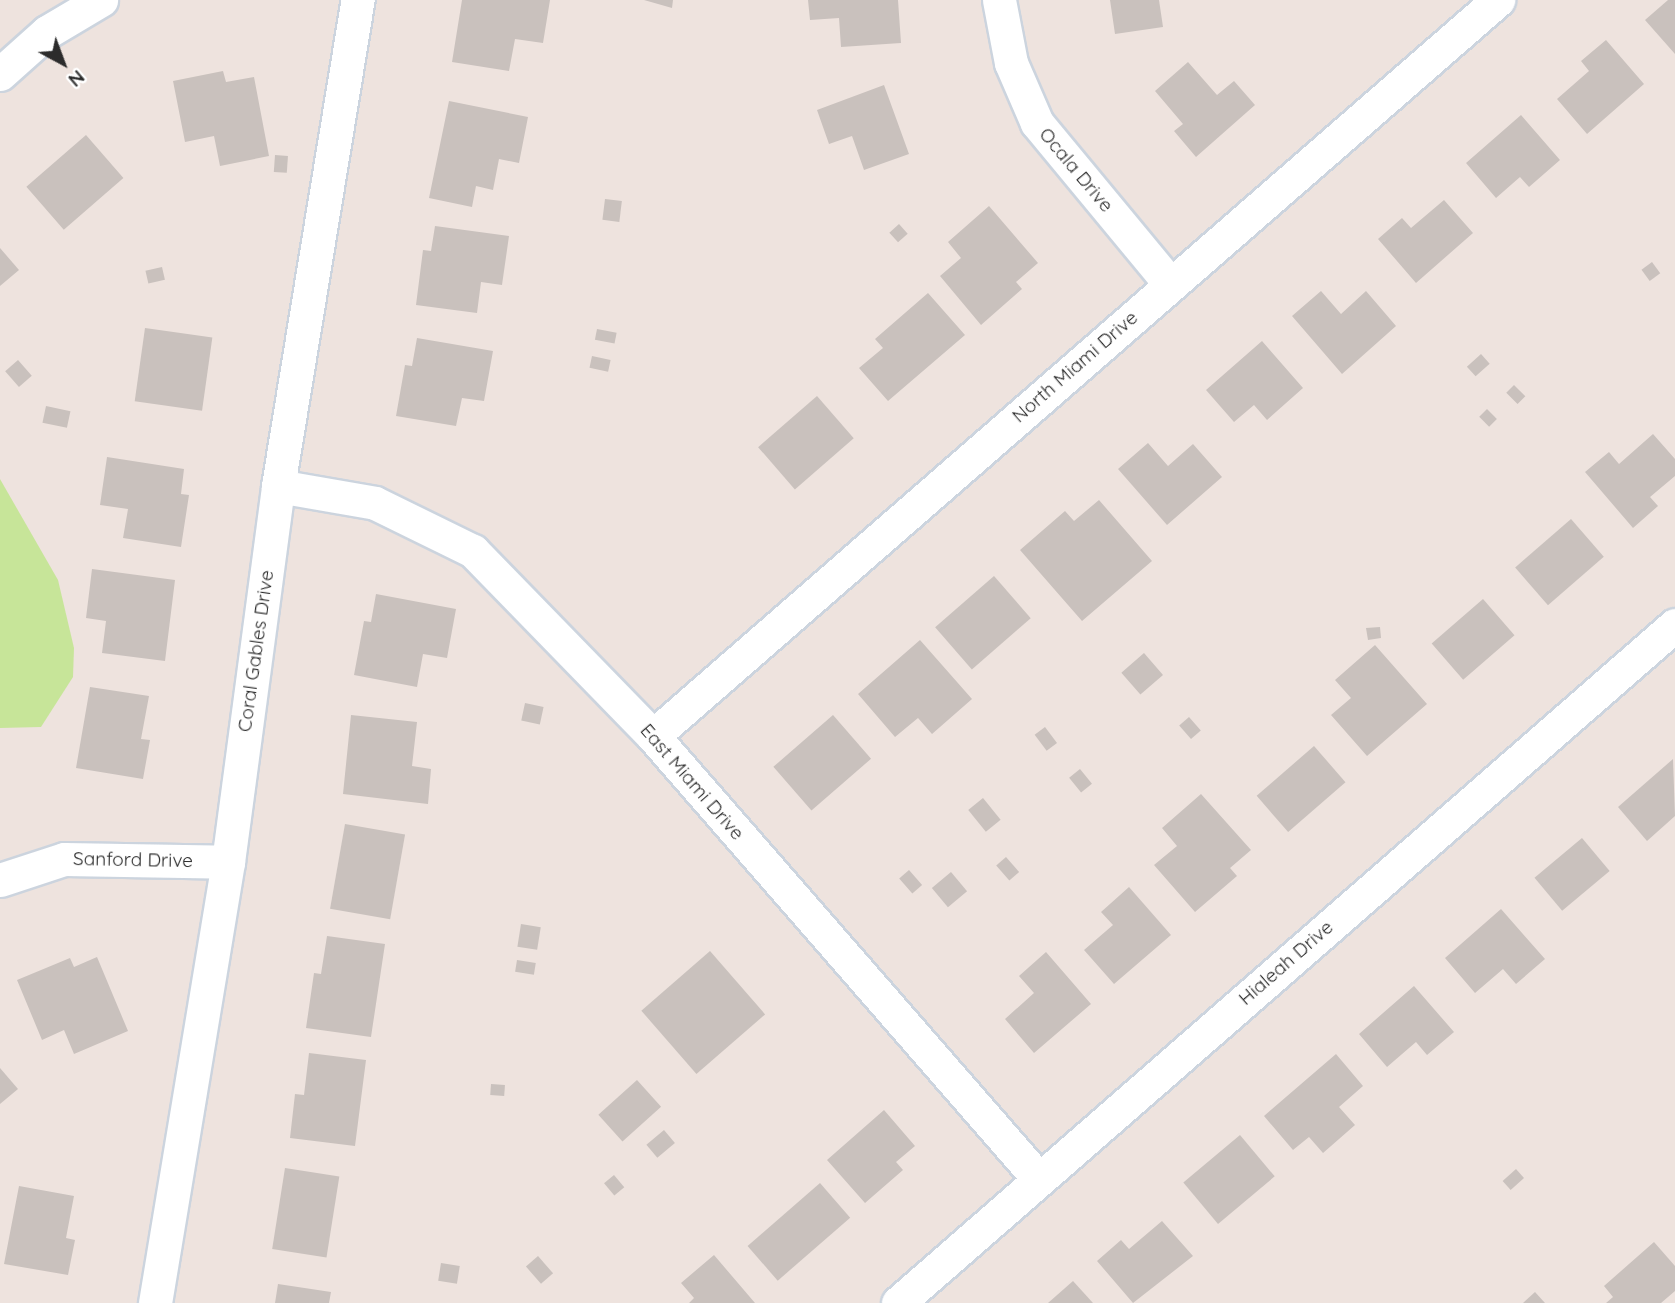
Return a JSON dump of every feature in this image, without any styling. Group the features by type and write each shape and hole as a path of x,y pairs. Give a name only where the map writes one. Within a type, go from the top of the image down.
{"street":[{"path":"0,74 47,32 101,0"},
{"name":"Coral Gables Drive","path":"155,1303 228,862 278,486 358,0"},
{"name":"Ocala Drive","path":"999,0 1011,64 1037,123 1170,284"},
{"name":"North Miami Drive","path":"653,736 1499,0"},
{"name":"East Miami Drive","path":"278,486 375,503 472,551 653,736 1038,1178"},
{"name":"Hialeah Drive","path":"898,1303 1038,1178 1675,625"},
{"name":"Sanford Drive","path":"0,880 64,859 228,862"}],"green space":[{"path":"0,479 58,580 74,648 73,677 41,727 0,728"}],"building":[{"path":"462,0 550,0 543,43 515,39 509,71 452,62"},
{"path":"644,0 673,0 672,8"},
{"path":"808,0 898,0 901,43 841,47 839,18 810,20"},
{"path":"1110,0 1159,0 1163,27 1115,34"},
{"path":"1668,0 1675,0 1675,54 1645,20"},
{"path":"1606,40 1644,84 1587,134 1557,99 1589,71 1581,61"},
{"path":"1188,62 1217,95 1234,81 1255,105 1196,157 1174,131 1183,124 1155,91"},
{"path":"223,71 226,82 254,77 269,156 220,166 214,136 185,142 173,81"},
{"path":"884,85 909,154 864,170 852,136 829,144 817,110"},
{"path":"449,101 528,117 519,163 499,159 493,190 476,186 472,207 429,198"},
{"path":"1521,115 1560,160 1529,187 1520,177 1496,198 1466,163"},
{"path":"86,135 123,178 64,230 26,187"},
{"path":"275,155 288,156 287,173 274,172"},
{"path":"605,199 622,201 619,222 602,220"},
{"path":"1444,200 1473,233 1416,283 1378,239 1402,218 1411,228"},
{"path":"989,206 1038,263 1016,282 1022,289 981,325 940,276 961,258 948,242"},
{"path":"899,224 908,234 898,242 889,233"},
{"path":"435,226 509,236 502,285 481,282 477,313 416,305 423,250 431,251"},
{"path":"0,248 19,270 0,286"},
{"path":"1652,262 1660,273 1650,281 1641,270"},
{"path":"162,267 165,280 148,283 145,271"},
{"path":"1321,291 1341,314 1366,291 1396,326 1342,374 1292,316"},
{"path":"928,293 965,335 888,401 859,368 883,348 875,339"},
{"path":"145,328 212,337 202,411 135,401"},
{"path":"597,329 617,333 615,344 595,340"},
{"path":"417,338 493,351 484,401 462,398 456,426 396,416 405,365 412,366"},
{"path":"1262,341 1303,388 1267,420 1254,405 1234,422 1206,390"},
{"path":"1481,354 1490,364 1476,376 1467,367"},
{"path":"592,356 611,360 608,372 590,368"},
{"path":"18,360 32,376 19,387 5,371"},
{"path":"1514,385 1525,396 1518,404 1506,393"},
{"path":"817,396 854,438 795,489 758,447"},
{"path":"46,406 70,411 67,428 42,423"},
{"path":"1487,409 1497,419 1489,427 1479,417"},
{"path":"1653,434 1675,459 1675,476 1650,497 1658,506 1633,528 1585,472 1609,452 1619,464"},
{"path":"1148,443 1168,466 1193,444 1222,477 1167,525 1118,469"},
{"path":"107,457 184,469 181,494 189,495 181,547 123,538 128,509 100,505"},
{"path":"1099,500 1152,561 1082,621 1020,550 1065,511 1074,521"},
{"path":"1571,519 1604,557 1548,605 1515,568"},
{"path":"92,569 175,580 165,661 102,653 106,621 86,618"},
{"path":"994,576 1031,618 972,669 935,627"},
{"path":"376,594 456,609 447,658 423,654 417,687 354,675 364,621 371,622"},
{"path":"1483,599 1514,635 1463,680 1432,644"},
{"path":"1380,627 1381,638 1368,640 1366,628"},
{"path":"920,640 972,699 932,734 918,718 895,737 858,694"},
{"path":"1375,645 1427,704 1367,756 1331,715 1351,698 1335,680"},
{"path":"1144,653 1163,675 1140,695 1121,673"},
{"path":"90,687 149,696 141,739 150,740 143,779 76,768"},
{"path":"525,703 544,707 540,725 521,721"},
{"path":"351,715 417,722 412,766 431,769 428,804 343,794"},
{"path":"833,715 871,759 811,811 773,767"},
{"path":"1189,717 1201,731 1191,739 1179,726"},
{"path":"1045,727 1057,743 1047,751 1035,735"},
{"path":"1314,746 1345,782 1288,832 1257,796"},
{"path":"1673,759 1675,816 1647,841 1618,807"},
{"path":"1080,769 1092,784 1081,793 1069,778"},
{"path":"1201,794 1251,850 1230,868 1237,876 1195,912 1154,865 1177,846 1162,828"},
{"path":"983,798 1001,820 986,832 968,810"},
{"path":"345,824 405,835 390,919 330,909"},
{"path":"1582,838 1610,871 1562,911 1535,878"},
{"path":"1006,857 1019,872 1009,881 996,866"},
{"path":"909,870 922,885 912,894 899,879"},
{"path":"951,872 967,891 948,907 932,888"},
{"path":"1129,887 1171,935 1114,984 1084,950 1113,925 1101,912"},
{"path":"1501,909 1545,959 1516,984 1503,969 1475,993 1445,958"},
{"path":"521,924 541,927 537,950 517,947"},
{"path":"327,936 385,944 371,1037 306,1028 314,973 321,974"},
{"path":"710,951 765,1014 696,1074 641,1011"},
{"path":"1046,952 1091,1004 1034,1053 1005,1019 1034,993 1019,976"},
{"path":"97,957 128,1031 74,1054 64,1030 42,1040 17,980 70,958 74,967"},
{"path":"517,960 536,963 534,975 515,972"},
{"path":"1414,986 1454,1032 1427,1055 1416,1042 1387,1067 1359,1034"},
{"path":"309,1053 366,1060 355,1146 290,1138 295,1094 304,1095"},
{"path":"1336,1054 1363,1086 1339,1107 1355,1125 1323,1153 1309,1137 1293,1150 1264,1116"},
{"path":"0,1068 18,1089 0,1104"},
{"path":"637,1080 661,1107 622,1142 598,1115"},
{"path":"491,1084 505,1085 504,1096 490,1095"},
{"path":"884,1110 915,1146 896,1162 903,1170 865,1203 827,1160"},
{"path":"664,1130 675,1143 657,1158 646,1145"},
{"path":"1240,1135 1275,1176 1218,1224 1183,1183"},
{"path":"285,1168 339,1177 326,1258 272,1249"},
{"path":"1516,1169 1524,1178 1511,1190 1503,1181"},
{"path":"614,1175 624,1187 614,1196 604,1183"},
{"path":"820,1183 850,1218 778,1281 748,1246"},
{"path":"19,1186 74,1196 66,1238 75,1240 68,1275 4,1264"},
{"path":"1162,1221 1193,1256 1133,1303 1097,1261 1121,1240 1129,1249"},
{"path":"1654,1242 1675,1266 1675,1291 1661,1303 1606,1303 1613,1297 1604,1286"},
{"path":"714,1255 755,1303 689,1303 694,1298 681,1283"},
{"path":"538,1256 553,1273 541,1284 526,1266"},
{"path":"441,1263 460,1266 457,1284 438,1281"},
{"path":"1073,1281 1093,1303 1048,1303"},
{"path":"278,1284 331,1292 329,1303 275,1303"},
{"path":"1535,1292 1545,1303 1523,1303"}]}
